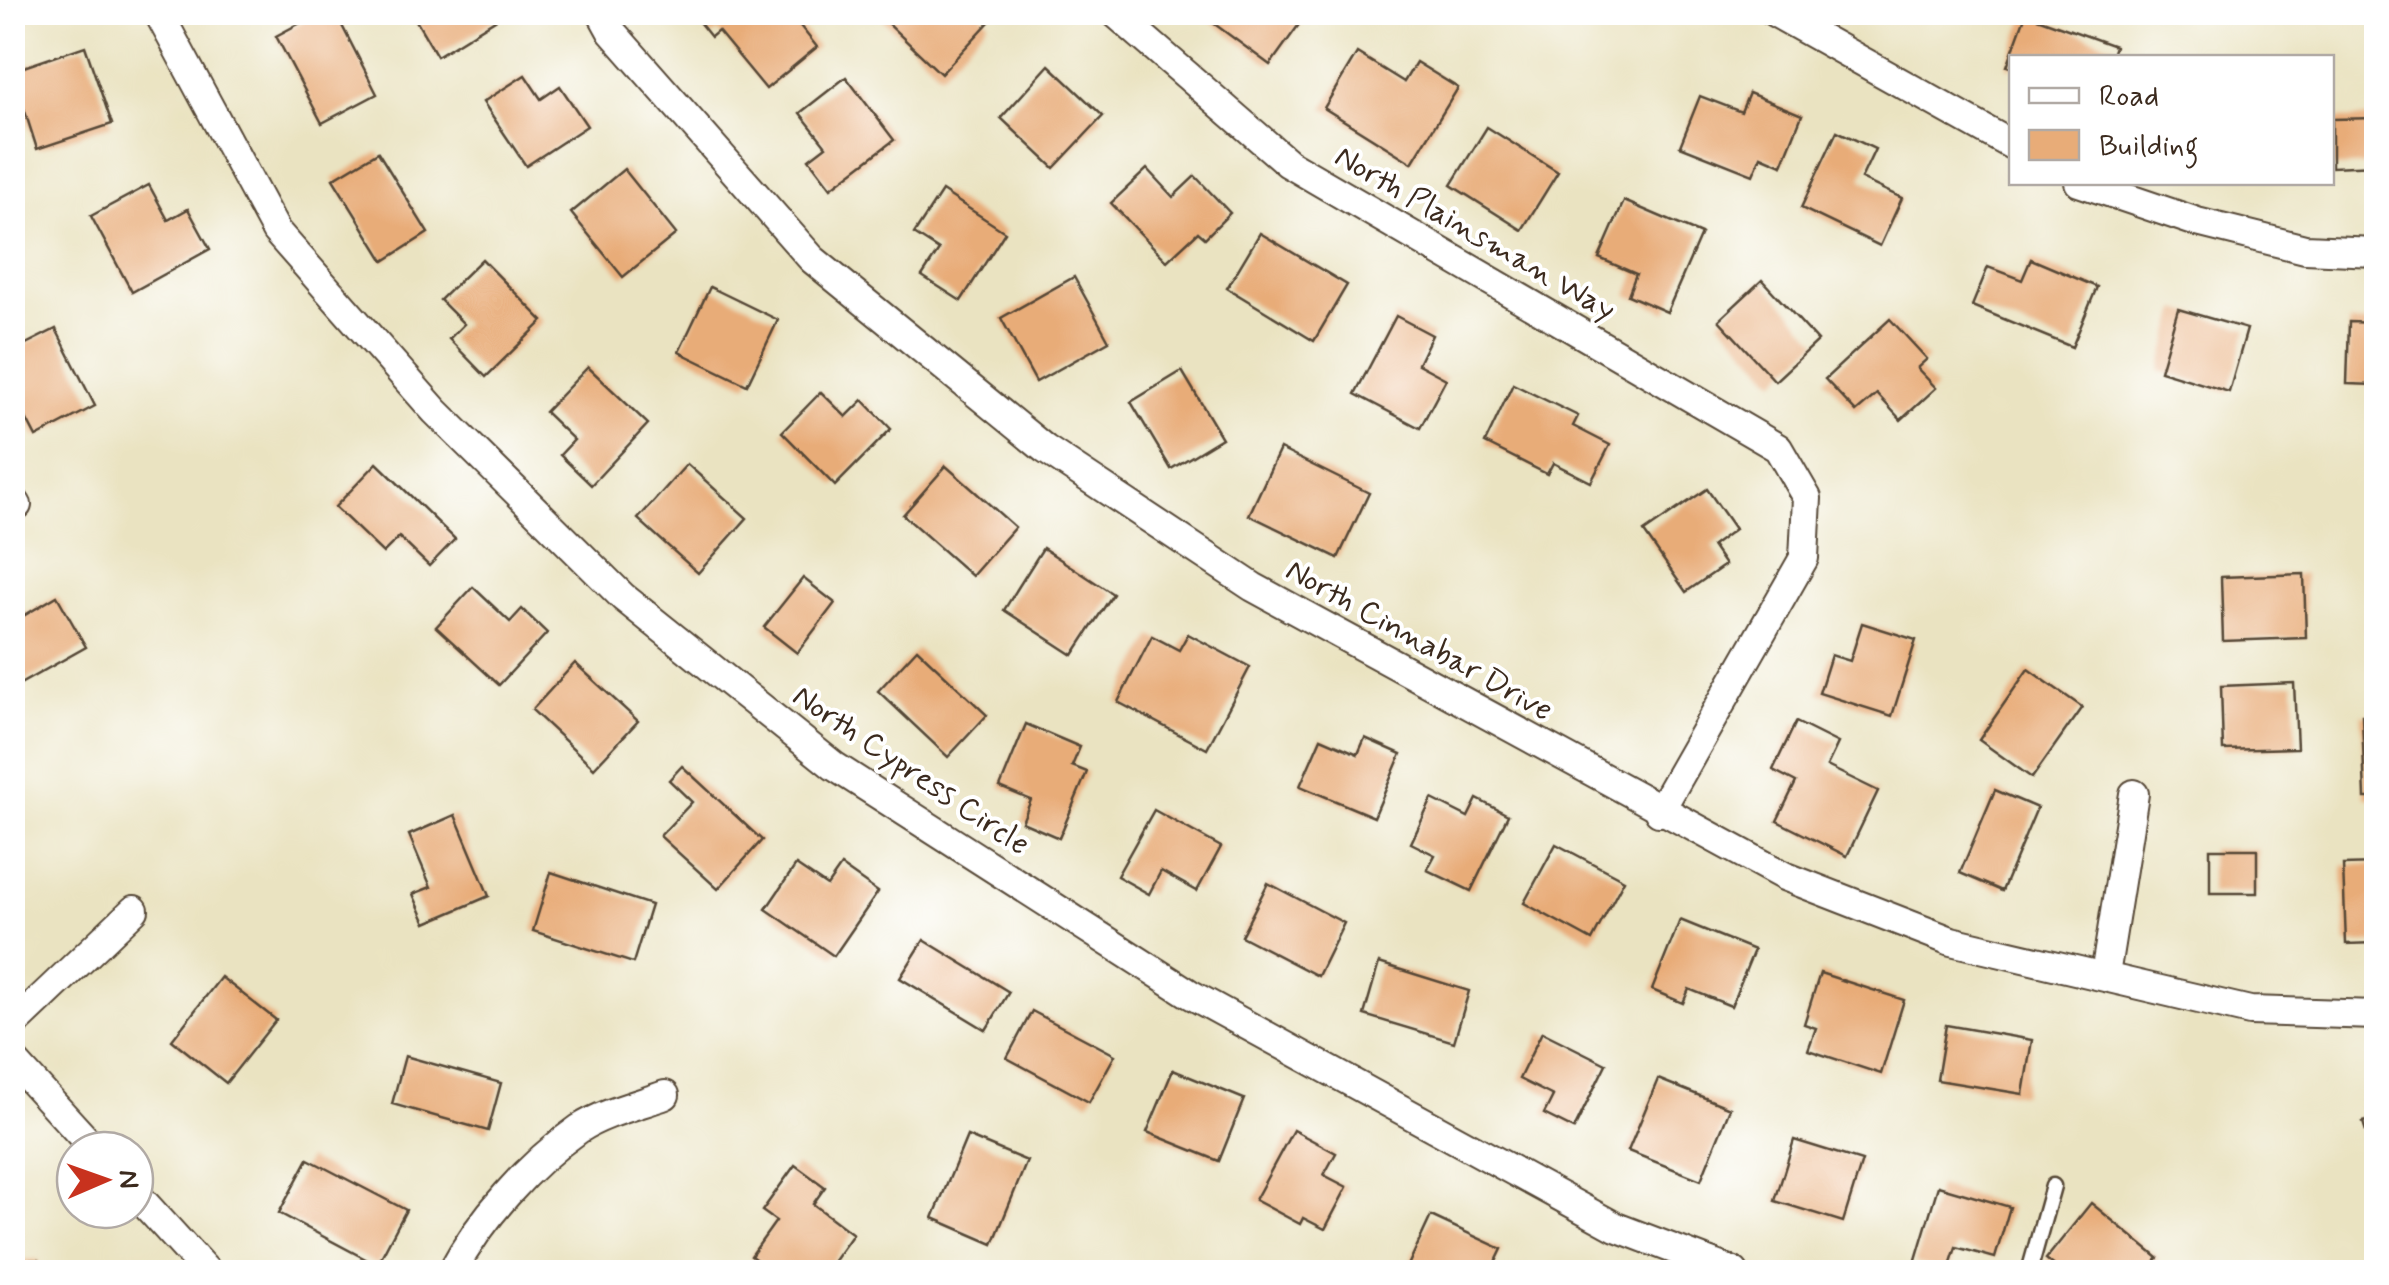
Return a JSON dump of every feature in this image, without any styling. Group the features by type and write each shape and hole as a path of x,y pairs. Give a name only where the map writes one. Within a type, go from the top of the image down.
{"street":[{"name":"North Cypress Circle","path":"158,12 276,231 434,412 623,597 834,766 1190,994 1690,1266 1734,1272"},
{"name":"North Cinnabar Drive","path":"601,12 612,32 812,259 1044,449 1253,586 1659,812 1784,876 1951,941 2250,1011 2376,1014"},
{"name":"North Plainsman Way","path":"1114,12 1288,163 1778,448 1807,498 1804,558 1659,812"},
{"path":"1774,12 2009,143"},
{"path":"2088,185 2197,222 2305,249 2376,252"},
{"path":"2105,975 2134,794"},
{"path":"12,1026 134,910"},
{"path":"12,1059 78,1130"},
{"path":"452,1272 469,1241 542,1160 582,1127 665,1094"},
{"path":"155,1215 207,1272"}],"lane":[{"path":"2029,1272 2053,1186"}],"building":[{"path":"321,12 335,12 377,94 322,123 276,36"},
{"path":"411,12 494,12 498,18 437,56"},
{"path":"691,12 789,12 817,47 766,89 718,31 711,37"},
{"path":"889,12 979,12 989,22 941,74 883,19"},
{"path":"1208,12 1308,12 1270,65 1205,17"},
{"path":"2026,14 2115,46 2112,55 2011,55"},
{"path":"85,46 112,124 37,149 12,71"},
{"path":"1357,53 1404,82 1416,62 1458,88 1412,163 1324,108"},
{"path":"1049,65 1103,116 1054,168 1001,118"},
{"path":"525,75 541,99 560,86 587,126 526,166 483,102"},
{"path":"846,77 894,140 831,188 809,159 826,146 800,113"},
{"path":"1749,93 1802,115 1782,165 1761,156 1753,175 1680,146 1700,96 1741,112"},
{"path":"2376,118 2376,165 2334,167 2334,119"},
{"path":"1487,127 1558,172 1522,230 1451,185"},
{"path":"1837,131 1875,149 1861,179 1902,198 1880,246 1801,208"},
{"path":"378,152 428,233 384,261 333,179"},
{"path":"624,169 676,234 623,277 571,213"},
{"path":"1147,169 1173,197 1195,176 1230,213 1205,238 1198,232 1167,261 1111,203"},
{"path":"149,185 168,220 188,209 210,249 132,292 91,216"},
{"path":"942,191 1005,232 961,301 922,276 939,250 914,234"},
{"path":"1624,201 1701,234 1667,312 1628,295 1636,274 1599,258"},
{"path":"1260,233 1347,285 1314,341 1227,288"},
{"path":"482,259 543,321 486,377 449,339 464,324 440,300"},
{"path":"2031,259 2097,287 2072,347 1972,306 1988,267 2022,280"},
{"path":"1074,277 1109,341 1036,382 1001,318"},
{"path":"1762,280 1818,341 1775,381 1719,320"},
{"path":"710,287 778,320 747,385 679,352"},
{"path":"2178,309 2247,329 2229,392 2160,371"},
{"path":"1396,316 1432,335 1418,364 1446,379 1420,428 1355,394"},
{"path":"1890,319 1927,359 1917,368 1936,388 1901,420 1877,394 1856,412 1825,379"},
{"path":"2349,322 2376,323 2376,385 2347,384"},
{"path":"56,329 95,406 36,437 12,391 12,351"},
{"path":"588,367 648,424 591,485 560,455 574,440 545,412"},
{"path":"1182,371 1222,438 1171,469 1131,402"},
{"path":"1513,384 1578,416 1573,426 1610,445 1591,482 1553,463 1547,474 1485,443"},
{"path":"821,392 846,417 863,400 891,429 835,486 782,432"},
{"path":"1280,449 1369,493 1338,558 1249,515"},
{"path":"377,463 455,539 429,566 399,537 383,553 335,507"},
{"path":"687,464 747,518 698,573 638,519"},
{"path":"946,466 1015,527 972,576 903,515"},
{"path":"1707,489 1735,529 1712,546 1725,565 1686,592 1644,532"},
{"path":"1043,548 1113,594 1073,655 1004,610"},
{"path":"2304,574 2306,638 2223,641 2221,577"},
{"path":"803,578 835,603 797,653 764,627"},
{"path":"473,587 510,622 522,609 547,633 499,685 436,627"},
{"path":"57,596 86,647 20,684 12,671 12,601 16,599 25,615"},
{"path":"1862,623 1916,640 1892,716 1819,693 1831,655 1850,661"},
{"path":"1188,634 1250,667 1207,749 1118,702 1152,636 1179,650"},
{"path":"917,649 987,715 948,757 878,691"},
{"path":"575,663 638,721 594,768 532,710"},
{"path":"2028,669 2082,707 2032,778 1979,740"},
{"path":"2294,683 2297,748 2223,750 2221,686"},
{"path":"2362,715 2376,715 2376,798 2365,798"},
{"path":"1796,722 1838,743 1827,766 1878,791 1847,856 1777,821 1796,782 1773,770"},
{"path":"1026,724 1080,747 1072,766 1087,772 1059,838 1022,822 1031,800 1000,787"},
{"path":"1321,738 1358,754 1365,738 1401,754 1374,817 1300,786"},
{"path":"682,766 762,840 718,889 660,836 692,802 669,780"},
{"path":"1995,790 2037,808 2002,891 1960,873"},
{"path":"1432,799 1468,817 1477,799 1508,815 1471,891 1427,870 1435,855 1411,843"},
{"path":"1154,810 1221,847 1197,891 1161,871 1149,894 1117,876"},
{"path":"455,815 489,896 426,923 413,894 431,887 409,835"},
{"path":"1556,844 1624,880 1592,940 1524,903"},
{"path":"2210,849 2257,849 2257,893 2210,893"},
{"path":"2376,864 2376,943 2346,944 2343,865"},
{"path":"796,865 827,886 841,866 878,892 834,956 766,909"},
{"path":"551,872 651,905 633,963 533,931"},
{"path":"1268,883 1344,923 1318,976 1241,936"},
{"path":"1680,920 1754,950 1731,1006 1689,989 1683,1003 1652,990"},
{"path":"924,940 1009,992 986,1030 900,978"},
{"path":"1379,963 1469,991 1454,1042 1364,1015"},
{"path":"1820,973 1904,1000 1881,1074 1808,1050 1816,1028 1804,1024"},
{"path":"221,977 276,1020 226,1083 172,1040"},
{"path":"1032,1011 1115,1055 1089,1102 1007,1058"},
{"path":"1946,1025 2032,1040 2023,1094 1937,1080"},
{"path":"1542,1032 1606,1064 1574,1129 1544,1114 1553,1096 1519,1079"},
{"path":"405,1056 501,1083 488,1131 392,1104"},
{"path":"1173,1070 1244,1099 1219,1161 1147,1132"},
{"path":"1658,1079 1730,1108 1701,1180 1628,1151"},
{"path":"2376,1118 2376,1163 2363,1122"},
{"path":"1293,1130 1336,1153 1324,1175 1347,1187 1325,1229 1303,1218 1300,1224 1255,1200"},
{"path":"967,1136 1027,1161 993,1244 933,1218"},
{"path":"1794,1140 1862,1161 1843,1222 1775,1201"},
{"path":"308,1159 406,1210 377,1265 279,1213"},
{"path":"795,1165 825,1187 813,1204 853,1234 826,1272 773,1272 751,1256 776,1221 762,1211"},
{"path":"1938,1186 2010,1207 1995,1258 1956,1247 1948,1272 1915,1263"},
{"path":"2091,1203 2158,1258 2146,1272 2062,1272 2046,1259"},
{"path":"1431,1216 1502,1249 1491,1272 1405,1272"},
{"path":"12,1260 38,1260 38,1272 12,1272"}]}
